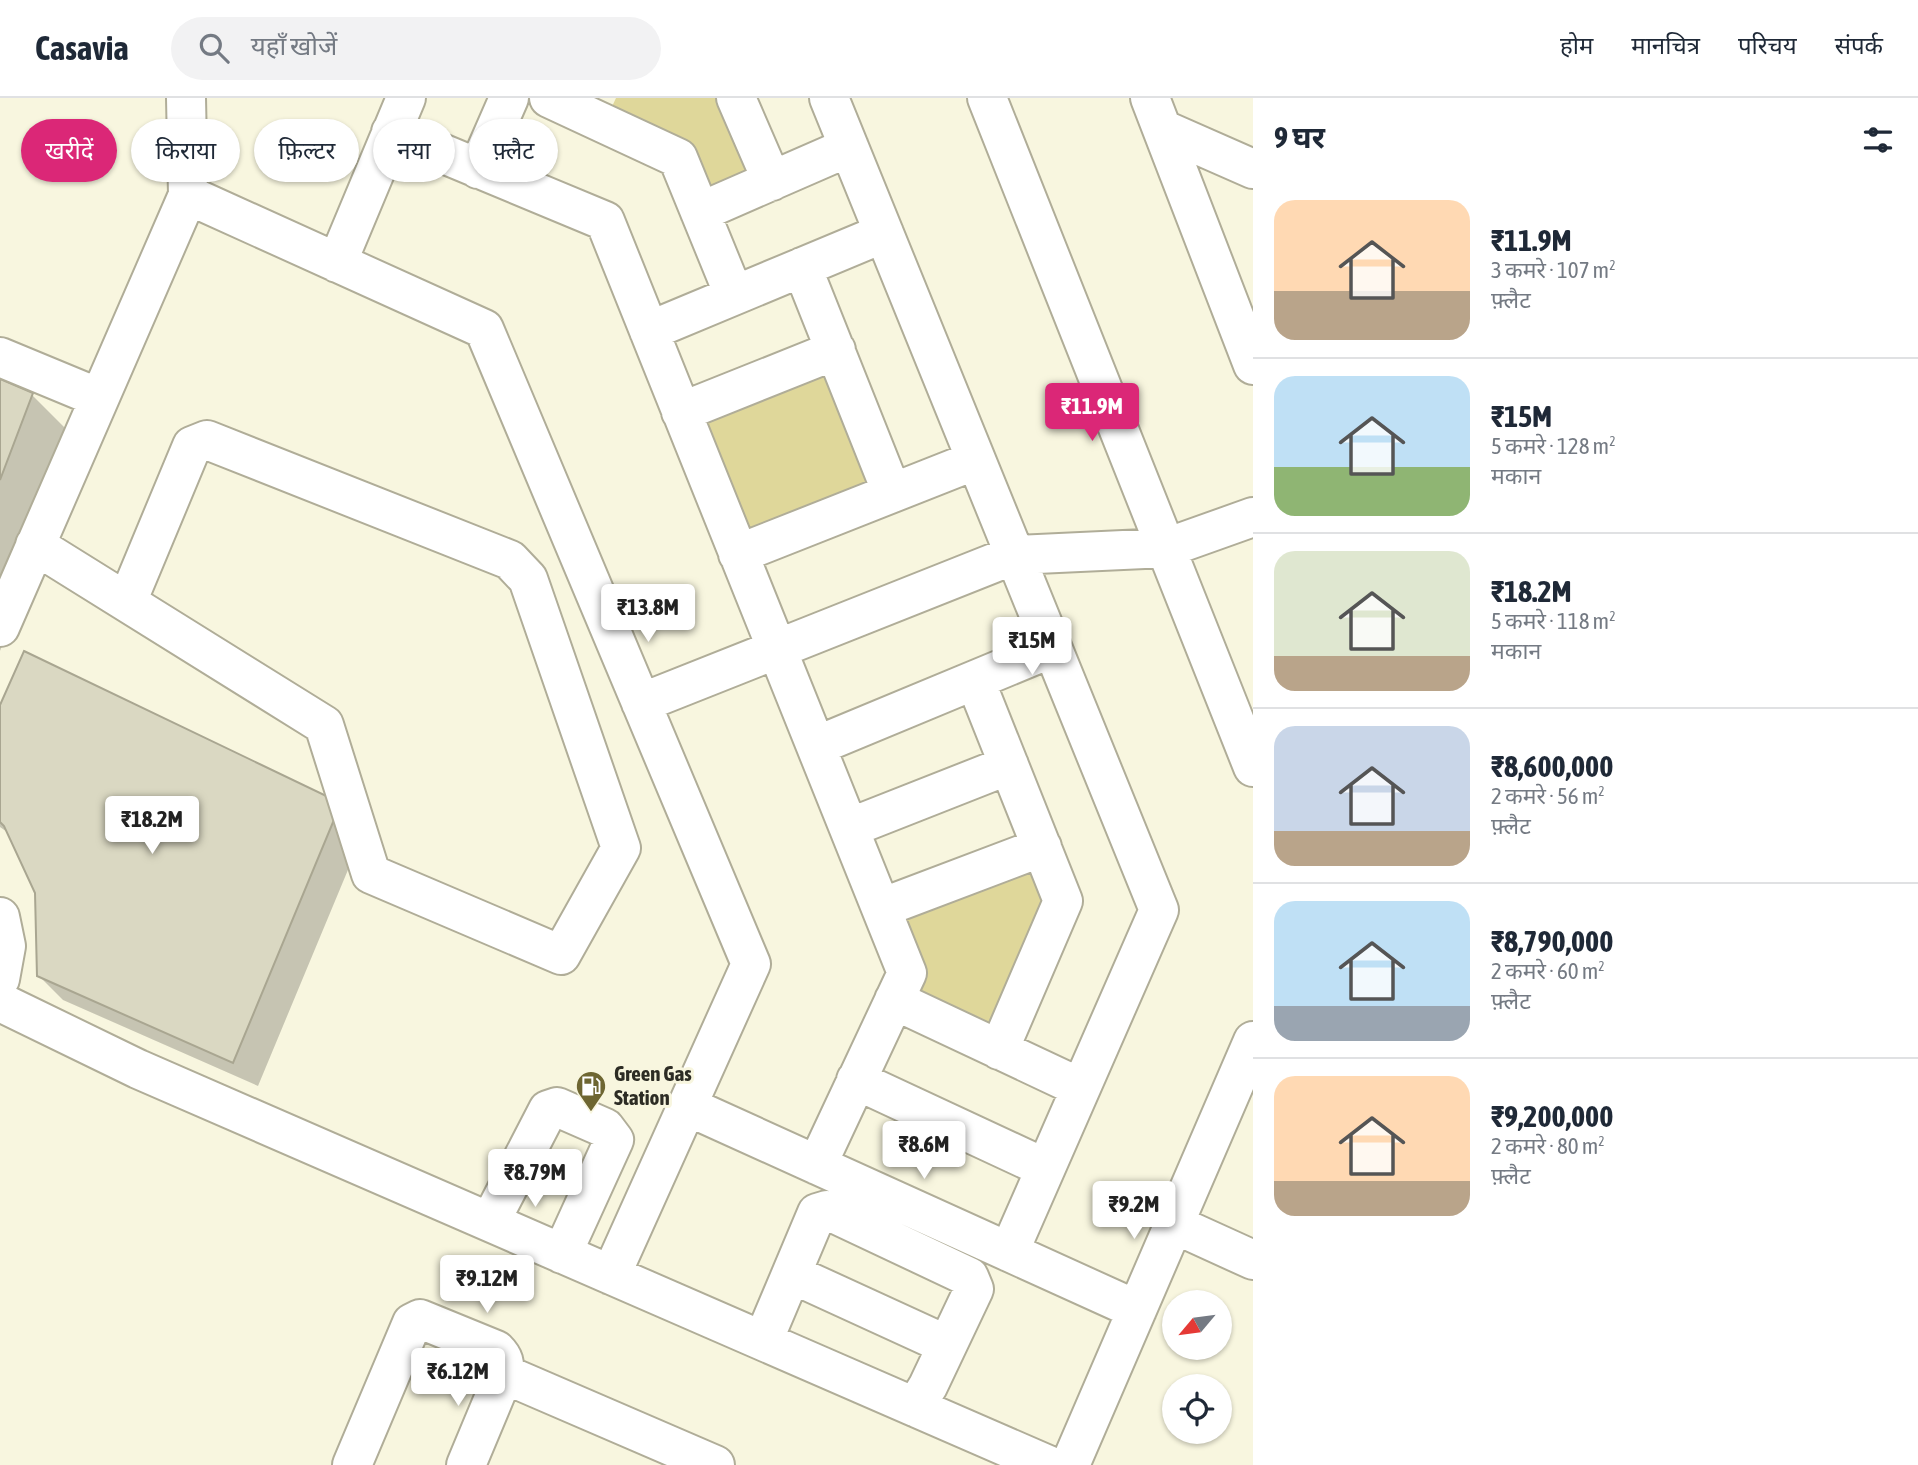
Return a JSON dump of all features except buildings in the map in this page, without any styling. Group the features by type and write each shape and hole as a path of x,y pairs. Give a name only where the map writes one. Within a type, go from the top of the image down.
{"street":[{"path":"0,627 188,195 186,98"},
{"path":"396,119 405,98"},
{"path":"500,119 509,98"},
{"path":"549,98 599,108 678,158 734,295"},
{"path":"736,98 772,181"},
{"path":"829,98 1159,910 1009,1252"},
{"path":"987,98 1253,767"},
{"path":"1156,113 1253,169"},
{"path":"1156,113 1244,317 1253,365"},
{"path":"700,212 849,148"},
{"path":"337,263 373,176"},
{"path":"510,182 605,221 907,972 817,1165"},
{"path":"188,195 484,329 751,964 611,1275"},
{"path":"649,331 884,233"},
{"path":"802,267 892,493"},
{"path":"681,412 836,350"},
{"path":"0,357 99,398"},
{"path":"36,545 127,603 324,725 370,874 561,955 621,848 528,579 510,560 207,440 192,446 127,603"},
{"path":"738,554 976,460"},
{"path":"641,703 1014,555 1166,548 1253,517"},
{"path":"816,746 1052,648"},
{"path":"975,680 1063,901 999,1049"},
{"path":"849,828 1009,765"},
{"path":"881,908 1042,847"},
{"path":"0,918 6,946 0,979"},
{"path":"894,1000 1081,1088"},
{"path":"0,1002 138,1069 1048,1465"},
{"path":"1070,1465 1253,1041"},
{"path":"856,1080 1045,1168"},
{"path":"687,1105 1137,1310"},
{"path":"490,1222 548,1110 557,1107 606,1128 614,1140 562,1254"},
{"path":"763,1341 817,1213 827,1210 969,1278 974,1289 915,1407"},
{"path":"1174,1224 1253,1260"},
{"path":"792,1274 947,1345"},
{"path":"352,1465 415,1320 420,1319 496,1350 505,1364 504,1374 466,1465"},
{"path":"504,1374 715,1465"}],"shaded area":[{"path":"616,98 724,98 757,173 706,195 609,113"},
{"path":"829,366 879,485 744,537 693,418"},
{"path":"1033,862 1047,905 996,1032 912,995 896,913"}],"place":[{"name":"Green Gas Station","path":"591,1113"}]}
